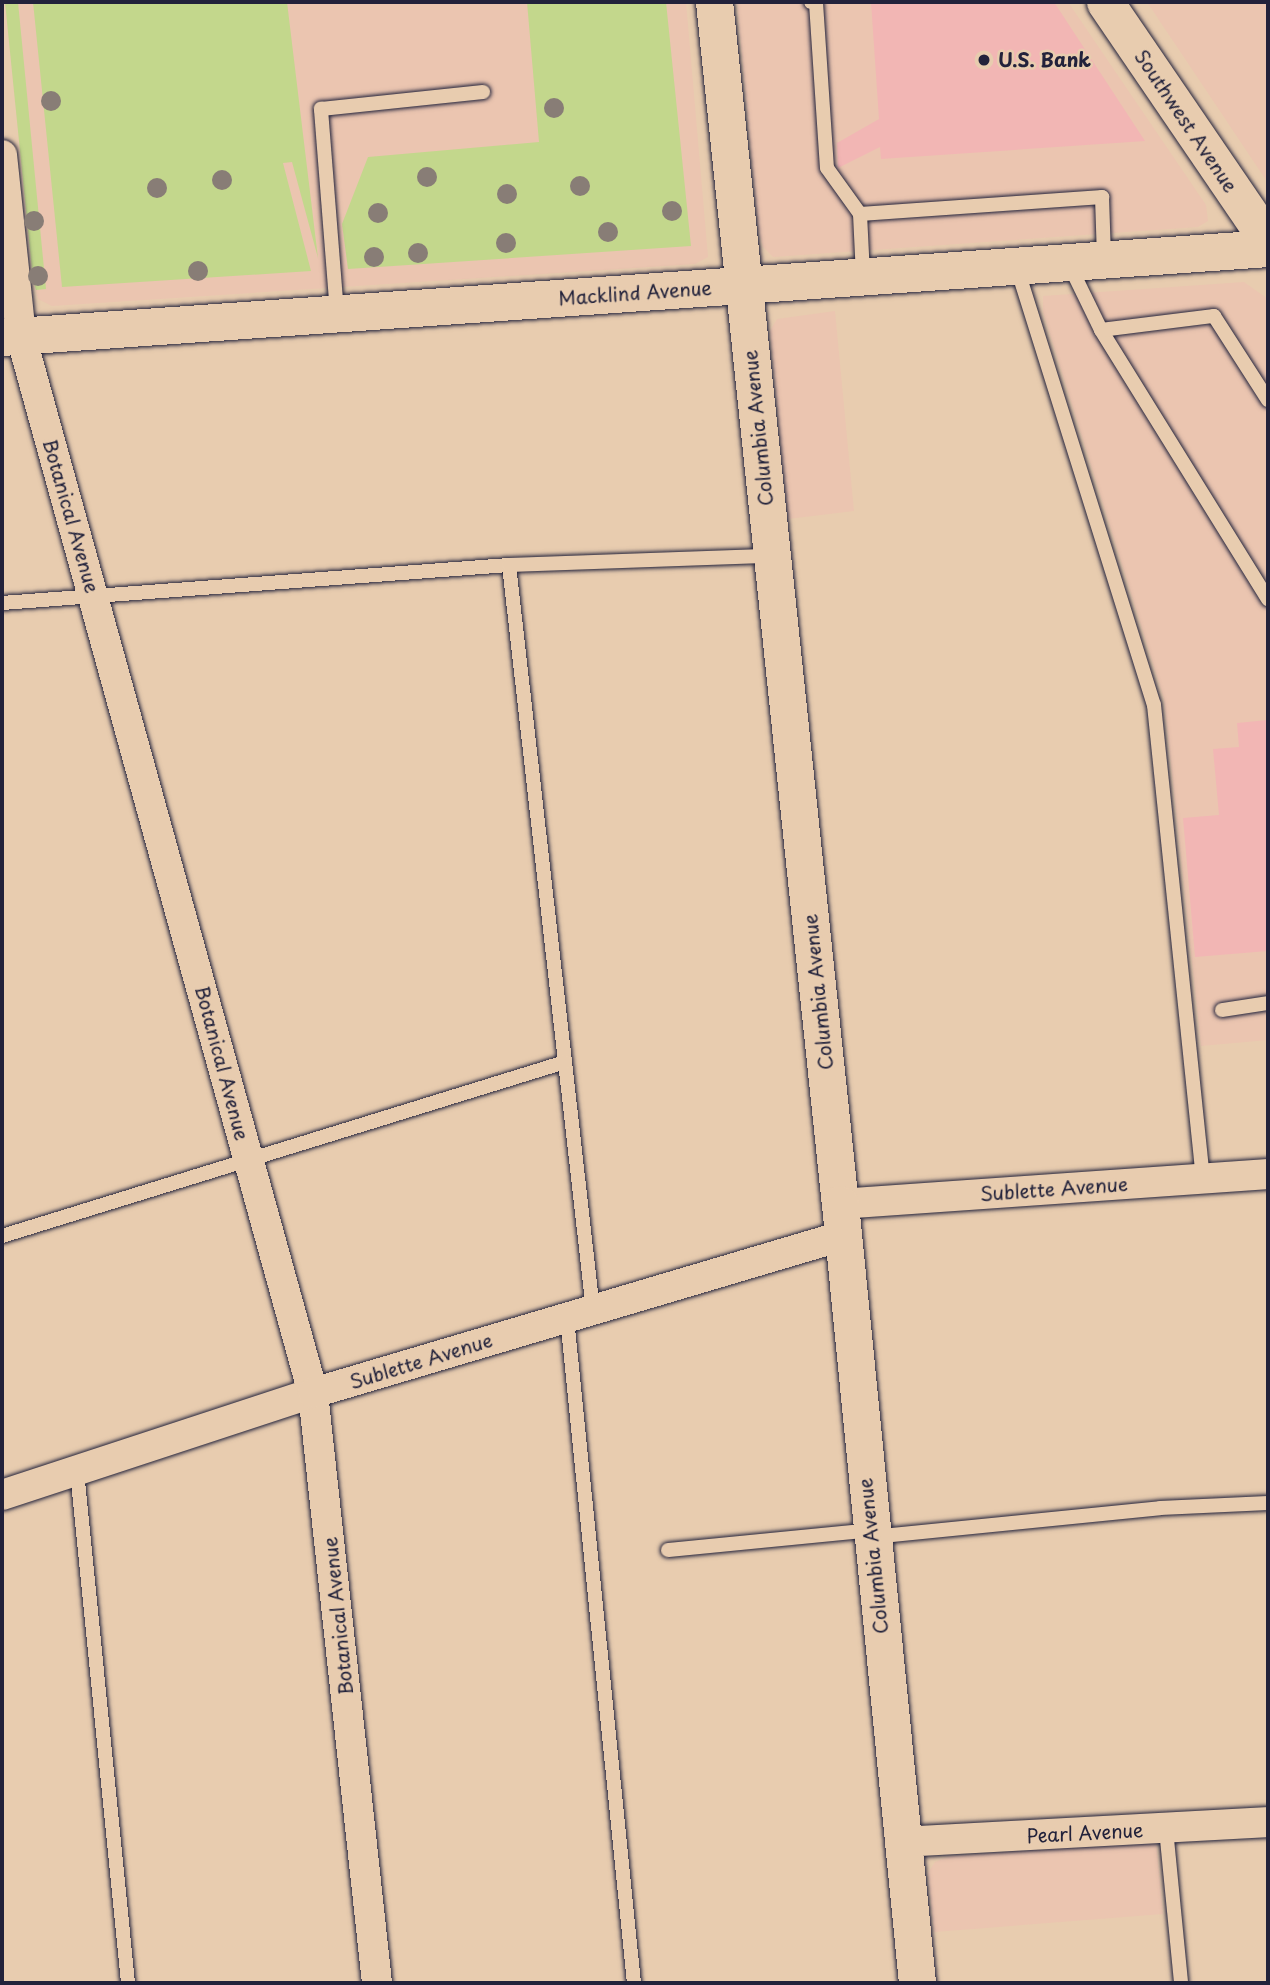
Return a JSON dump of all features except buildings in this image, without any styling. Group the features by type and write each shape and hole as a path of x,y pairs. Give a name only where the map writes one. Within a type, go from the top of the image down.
{"street":[{"name":"Columbia Avenue","path":"714,2 841,1220 916,1983"},
{"name":"Southwest Avenue","path":"1105,2 1268,241"},
{"name":"Botanical Avenue","path":"2,155 11,337 94,596 313,1393 377,1983"},
{"name":"Macklind Avenue","path":"11,337 1268,248"},
{"name":"Sublette Avenue","path":"2,1495 313,1393 580,1314 841,1220 1268,1174"},
{"name":"Pearl Avenue","path":"902,1842 1268,1822"}],"lane":[{"path":"811,2 817,3 827,168 860,214 863,277"},
{"path":"337,314 320,109 483,92"},
{"path":"860,214 1102,197 1105,261"},
{"path":"1069,263 1101,330 1268,599"},
{"path":"1017,267 1154,705 1202,1179"},
{"path":"1101,330 1214,316 1268,400"},
{"path":"2,603 509,565 771,556"},
{"path":"509,565 565,1062 580,1314 634,1983"},
{"path":"1222,1010 1268,1003"},
{"path":"2,1236 565,1062"},
{"path":"77,1471 128,1983"},
{"path":"668,1550 1160,1508 1268,1503"},
{"path":"1166,1829 1181,1983"}],"shaded area":[{"path":"5,2 686,2 708,257 695,264 52,306 38,299 33,280"},
{"path":"737,2 1068,2 1206,205 1208,221 1198,227 773,257 763,247 758,227"},
{"path":"1147,2 1268,2 1268,183"},
{"path":"1244,282 1268,299 1268,1040 1201,1046 1164,699 1043,312 1043,296"},
{"path":"835,311 854,511 788,519 770,331 777,319"},
{"path":"1156,1841 1163,1914 934,1932 928,1873 935,1862 951,1856"}],"green space":[{"path":"5,2 18,2 46,289 36,290 33,280"},
{"path":"33,2 287,2 318,258 292,162 283,163 311,271 62,287"},
{"path":"527,2 666,2 691,246 348,269 342,224 368,157 539,142"}],"place":[{"name":"U.S. Bank","path":"984,60"}]}
